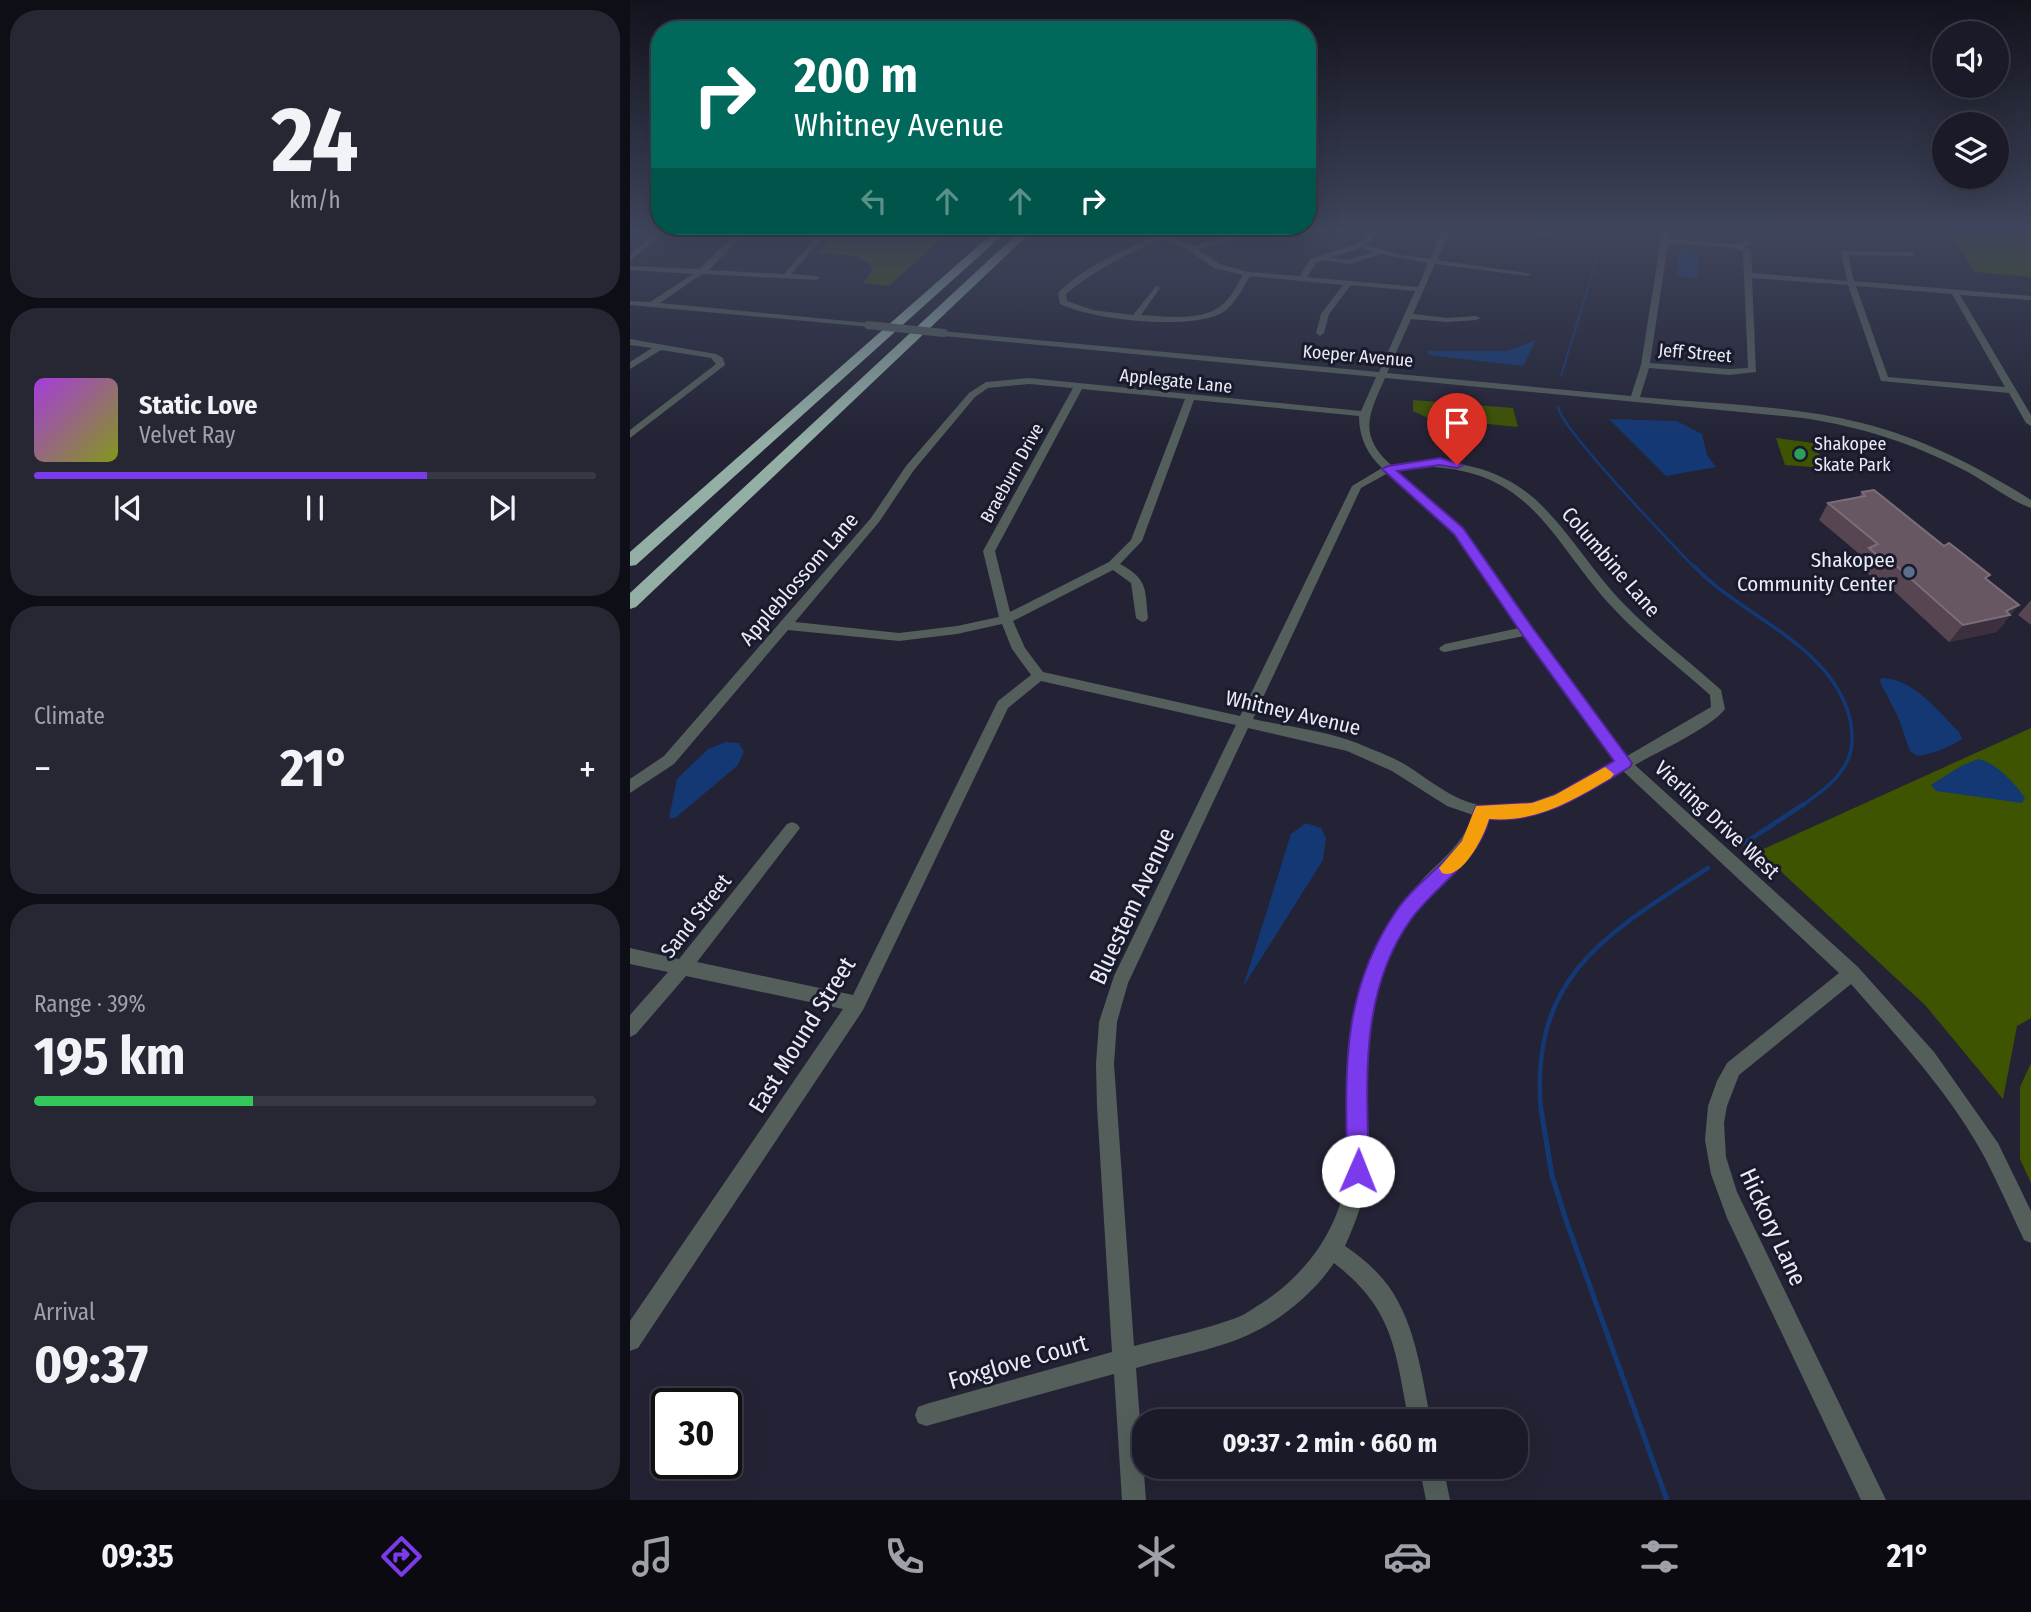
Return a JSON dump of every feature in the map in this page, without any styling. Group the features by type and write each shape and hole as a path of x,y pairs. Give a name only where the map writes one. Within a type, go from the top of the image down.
{"highway":[{"path":"630,561 922,302"},
{"path":"630,603 953,302"}],"street":[{"path":"652,305 657,302"},
{"path":"1063,302 1071,308 1089,312 1180,320 1216,313 1228,302"},
{"path":"1136,316 1146,302"},
{"path":"1320,333 1324,310 1333,302"},
{"path":"1364,414 1414,302"},
{"path":"1635,398 1645,365 1655,302"},
{"name":"Jeff Street","path":"1645,365 1743,373 1753,370 1749,302"},
{"path":"1857,302 1884,379 2011,390"},
{"path":"1961,302 2031,423"},
{"name":"Koeper Avenue","path":"630,303 1803,415 1874,429 1928,449 2004,487 2031,505"},
{"path":"1408,316 1447,320 1476,318"},
{"path":"630,342 713,356 720,360 721,365 630,435"},
{"path":"630,366 660,346"},
{"name":"Applegate Lane","path":"986,386 1029,381 1190,399 1364,414"},
{"name":"Appleblossom Lane","path":"630,787 669,760 875,520 910,468 972,395 986,386"},
{"name":"Braeburn Drive","path":"1007,619 989,551 1079,387"},
{"path":"785,625 899,637 957,630 1007,619 1113,565 1136,541 1190,399"},
{"name":"Vierling Drive West","path":"1364,414 1364,432 1376,457 1459,531 1527,631 1624,763 1852,973 1928,1058 1991,1150 2031,1233"},
{"name":"Columbine Lane","path":"1388,469 1440,461 1474,468 1510,483 1542,510 1606,593 1657,643 1716,693 1718,709 1624,763"},
{"name":"Bluestem Avenue","path":"1135,1500 1106,1105 1108,1022 1120,982 1137,944 1246,723 1357,486 1388,469"},
{"path":"1113,565 1135,576 1142,591 1142,618"},
{"path":"1007,619 1025,663 1039,676"},
{"path":"1446,649 1527,631"},
{"name":"Whitney Avenue","path":"1039,676 1350,746 1373,755 1452,802 1482,811 1506,813 1533,810 1561,800 1624,763"},
{"name":"East Mound Street","path":"630,1340 857,1004 1003,705 1039,676"},
{"name":"Foxglove Court","path":"926,1415 1242,1327 1278,1308 1309,1280 1332,1248 1350,1209 1358,1171 1356,1053 1361,1017 1384,946 1404,914 1429,884 1468,846 1478,830 1482,811"},
{"name":"Sand Street","path":"630,1028 683,967 792,828"},
{"path":"630,956 857,1004"},
{"name":"Hickory Lane","path":"1852,973 1733,1069 1721,1088 1715,1117 1714,1143 1717,1170 1734,1211 1874,1500"},
{"path":"1332,1248 1362,1272 1381,1292 1394,1317 1417,1409"},
{"path":"1434,1479 1438,1500"}],"green space":[{"path":"1413,400 1513,408 1518,427 1428,418 1413,411"},
{"name":"Shakopee Skate Park","path":"1776,438 1813,443 1827,468 1785,465"},
{"path":"2031,728 2031,1018 2017,1026 2003,1099 1925,1005 1759,851"},
{"path":"2031,1063 2031,1183 2020,1159 2020,1087"}],"water":[{"path":"1536,340 1523,366 1428,355 1428,351 1507,351"},
{"path":"1609,419 1677,421 1702,434 1707,455 1716,467 1666,476"},
{"path":"1881,678 1892,679 1914,689 1943,715 1962,739 1929,754 1917,756 1910,751 1898,717 1880,682"},
{"path":"726,742 739,743 744,752 737,766 675,818 669,818 677,779 708,749"},
{"path":"1978,759 1991,764 2010,780 2025,798 2022,803 1936,791 1931,785 1961,766"},
{"path":"1306,823 1321,828 1326,838 1323,860 1243,987 1291,834"}],"building":[{"path":"1874,490 1944,546 1949,543 1990,575 1985,578 2019,605 2006,611 2010,615 1963,625 1892,562 1886,563 1869,548 1878,544 1828,503 1865,496 1862,492"}],"waterway":[{"path":"1561,376 1584,302"},
{"path":"1558,407 1577,438 1694,567"},
{"path":"1693,565 1735,600 1805,651 1825,671 1840,693 1851,726 1852,746 1848,758 1834,780 1802,806"},
{"path":"1743,844 1804,804"},
{"path":"1541,1109 1541,1064 1548,1025 1562,991 1582,963 1608,938 1638,914 1708,868"},
{"path":"1541,1109 1552,1176 1566,1220 1667,1500"}],"slow traffic":[{"path":"1448,868 1478,830 1482,811 1506,813 1533,810 1561,800 1605,774"}],"place":[{"name":"Shakopee Skate Park","path":"1800,454"},
{"name":"Shakopee Community Center","path":"1909,572"}],"route":[{"path":"1358,1171 1356,1053 1361,1017 1384,946 1404,914 1429,884 1468,846 1478,830 1482,811 1506,813 1533,810 1561,800 1624,763 1527,631 1459,531 1388,469 1440,461 1457,465"}]}
